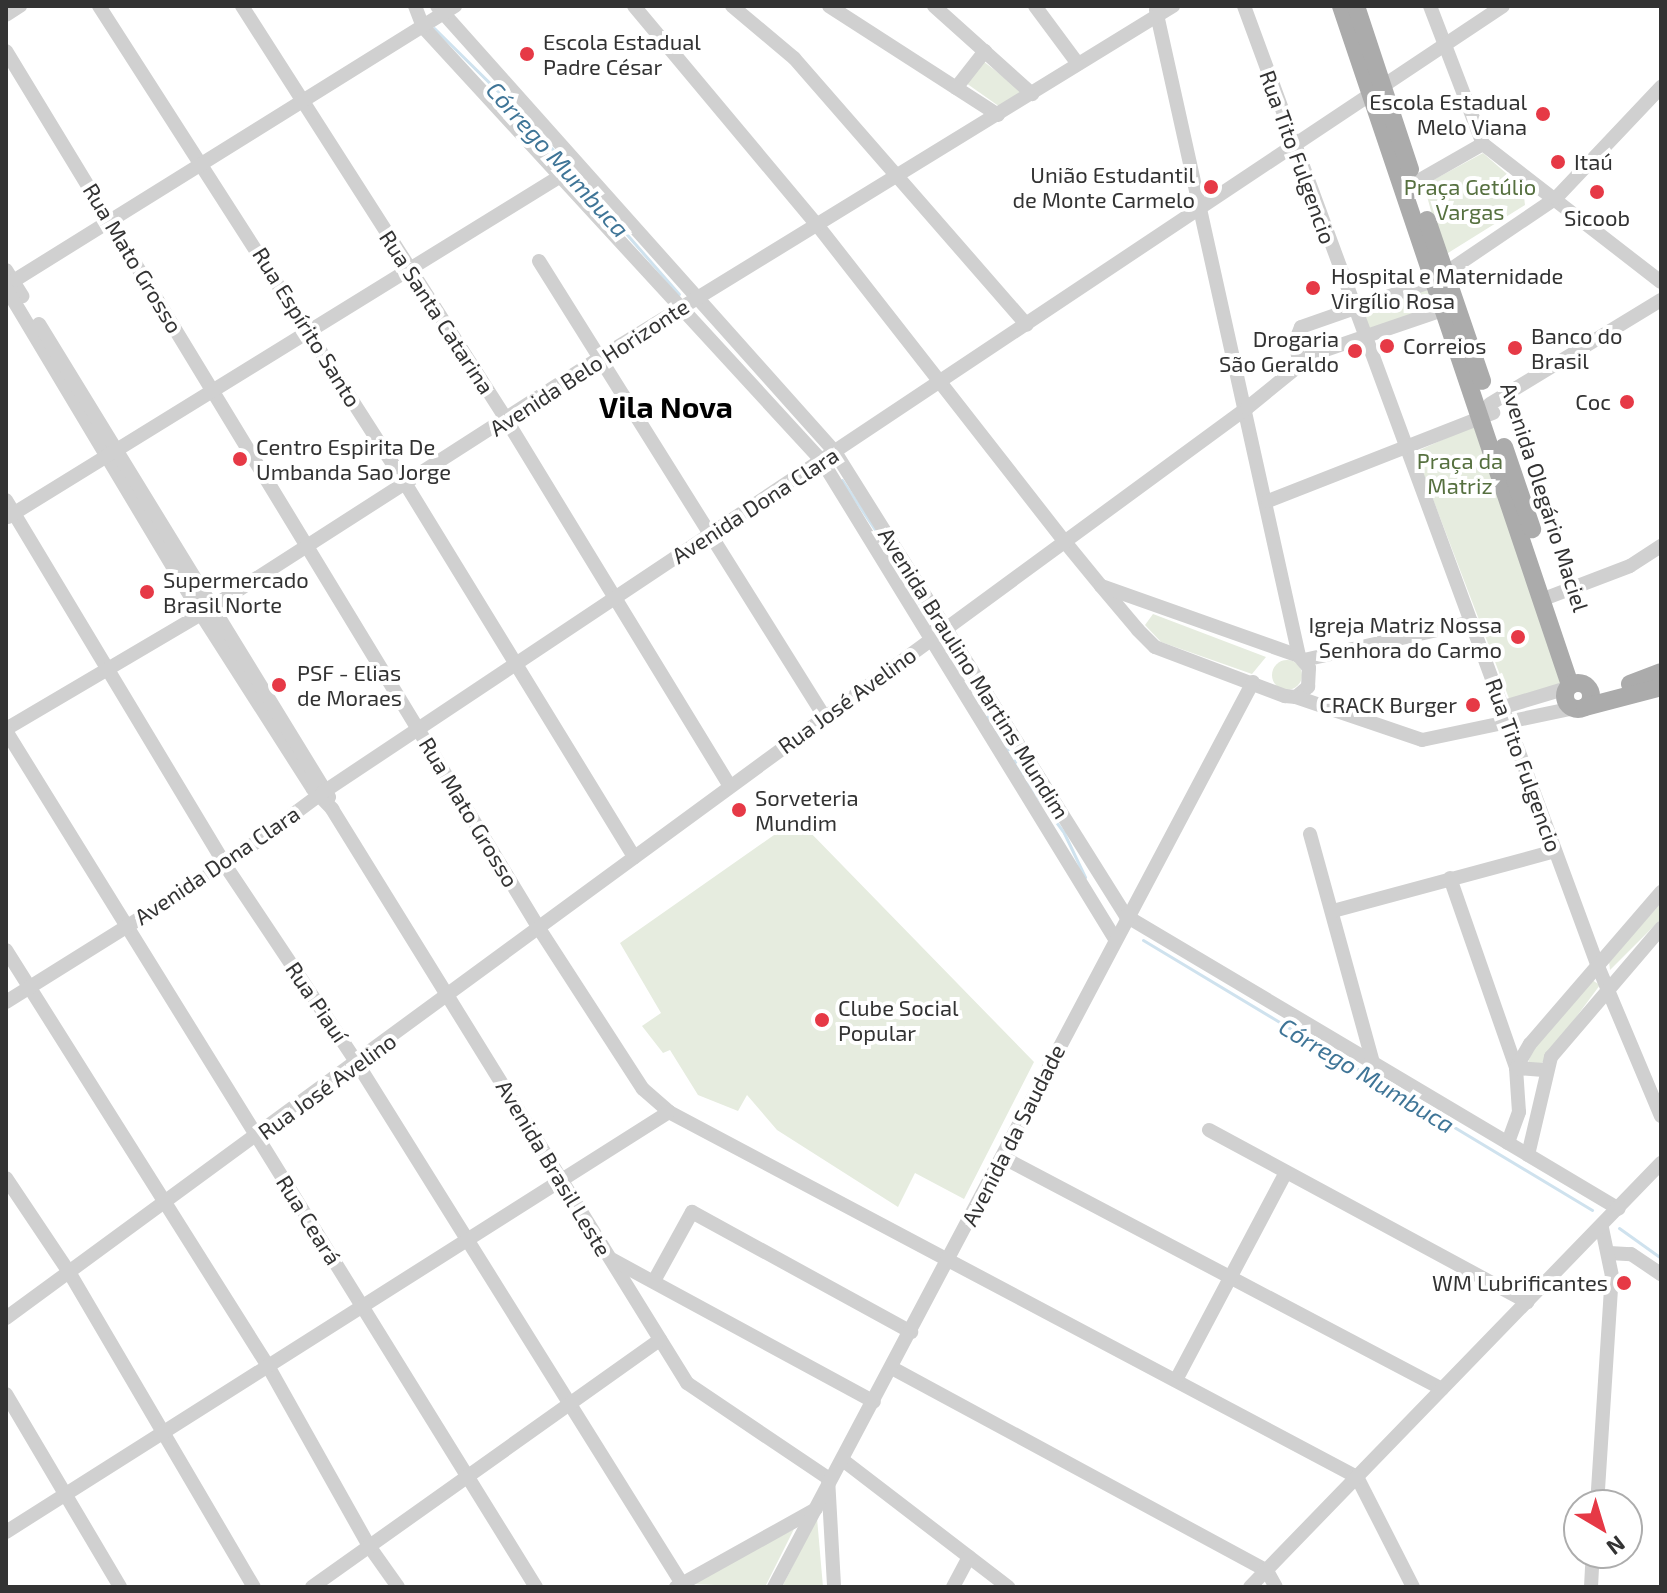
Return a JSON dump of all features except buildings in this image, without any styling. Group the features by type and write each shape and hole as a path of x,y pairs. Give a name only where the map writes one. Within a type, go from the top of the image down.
{"main road":[{"name":"Avenida Olegário Maciel","path":"1341,6 1378,90"},
{"name":"Avenida Olegário Maciel","path":"1356,6 1378,90 1488,412 1578,694"},
{"path":"1578,694 1661,672"},
{"path":"1578,694 1661,687"}],"street":[{"path":"6,15 20,6"},
{"name":"Rua Espírito Santo","path":"99,6 310,331 634,857"},
{"name":"Rua Santa Catarina","path":"242,6 507,421 729,785"},
{"name":"Avenida Braulino Martins Mundim","path":"415,6 423,27 822,461 929,641 1121,927 1373,1063 1619,1209"},
{"path":"8,281 423,27 438,10 455,6"},
{"path":"634,6 818,226 943,380 1065,542 1155,647 1422,740 1511,724 1578,694"},
{"path":"732,6 794,58 1027,325"},
{"path":"829,6 998,115"},
{"path":"934,6 1032,94"},
{"path":"1035,6 1078,64"},
{"name":"Avenida Belo Horizonte","path":"6,730 207,610 507,421 598,359 1032,94 1156,11 1173,6"},
{"name":"Rua Tito Fulgencio","path":"1244,6 1597,964 1661,1116"},
{"path":"1430,6 1483,144 1661,282"},
{"name":"Avenida Dona Clara","path":"6,1002 225,865 323,793 1503,6"},
{"name":"Avenida Braulino Martins Mundim","path":"438,10 699,296 835,452 945,628 1121,927"},
{"path":"1156,11 1301,658 1310,679 1296,697"},
{"name":"Rua Mato Grosso","path":"6,51 540,930 643,1089 669,1112 1357,1477"},
{"path":"956,88 985,51"},
{"path":"1300,365 1295,342 1301,327 1441,276 1556,198 1661,87"},
{"path":"1409,186 1483,144"},
{"path":"9,510 113,454 408,267 559,177"},
{"path":"539,261 824,716"},
{"name":"Avenida Brasil Leste","path":"8,281 207,610 687,1383 828,1478"},
{"path":"1268,501 1406,449 1488,412 1661,300"},
{"name":"Rua José Avelino","path":"6,1318 540,930 729,785 1247,408 1311,355 1451,307"},
{"name":"Rua Piauí","path":"9,510 225,865 357,1063 680,1586"},
{"path":"1547,598 1630,566 1661,546"},
{"path":"1101,586 1301,658 1472,622"},
{"path":"1138,630 1153,607"},
{"name":"Avenida da Saudade","path":"774,1587 816,1509 828,1478 844,1461 1004,1158 1121,927 1253,682"},
{"path":"1504,707 1578,694"},
{"name":"Rua Ceará","path":"6,730 536,1587"},
{"path":"1310,834 1373,1063"},
{"path":"1333,911 1555,851"},
{"path":"1450,878 1516,1068 1519,1112 1508,1143"},
{"path":"1516,1068 1597,964 1661,892"},
{"path":"1528,1155 1547,1070 1560,1044 1661,928"},
{"path":"6,950 268,1366 369,1546 398,1587"},
{"path":"1516,1068 1547,1070"},
{"path":"6,1532 363,1306 469,1243 669,1112"},
{"path":"1209,1130 1527,1302"},
{"path":"1004,1158 1442,1389"},
{"path":"1250,1587 1602,1228 1661,1163"},
{"path":"1176,1380 1286,1172"},
{"path":"6,1178 69,1272 160,1434 254,1587"},
{"path":"654,1281 692,1212 911,1332"},
{"path":"1598,1489 1612,1276 1602,1228"},
{"path":"1609,1253 1631,1254 1661,1274"},
{"path":"610,1259 874,1402"},
{"path":"312,1587 660,1340"},
{"path":"892,1368 1267,1571 1276,1587"},
{"path":"6,1394 120,1587"},
{"path":"844,1461 1008,1587"},
{"path":"1357,1477 1413,1587"},
{"path":"828,1478 834,1587"},
{"path":"680,1586 816,1509"},
{"path":"953,1587 969,1557"}],"green space":[{"path":"983,61 1022,91 1000,107 966,83"},
{"name":"Praça Getúlio Vargas","path":"1483,153 1523,188 1525,205 1448,253 1441,248 1424,185"},
{"path":"1433,283 1441,307 1369,330 1362,306"},
{"name":"Praça da Matriz","path":"1478,424 1561,684 1510,701 1415,452"},
{"path":"1153,614 1266,657 1252,674 1161,642 1145,625"},
{"path":"1287,660 1298,664 1302,675 1298,686 1287,690 1276,686 1272,675 1276,664"},
{"name":"Clube Social Popular","path":"805,827 1034,1062 964,1199 915,1173 898,1207 777,1130 747,1095 738,1111 698,1095 670,1050 663,1053 642,1026 661,1013 620,943 784,828"},
{"path":"1661,903 1661,919 1610,970 1609,961"},
{"path":"1592,980 1600,985 1542,1063 1527,1066 1533,1048"},
{"path":"817,1518 823,1587 782,1587"},
{"path":"794,1529 765,1587 691,1584"}],"waterway":[{"name":"Córrego Mumbuca","path":"434,28 527,120 679,294"},
{"name":"Córrego Mumbuca","path":"842,480 880,537"},
{"name":"Córrego Mumbuca","path":"899,567 919,607"},
{"name":"Córrego Mumbuca","path":"979,704 1023,775"},
{"name":"Córrego Mumbuca","path":"1027,782 1064,833 1085,877"},
{"name":"Córrego Mumbuca","path":"1143,940 1592,1210"},
{"name":"Córrego Mumbuca","path":"1619,1228 1661,1258"}],"place":[{"name":"Escola Estadual Padre César","path":"527,54"},
{"name":"Escola Estadual Melo Viana","path":"1543,114"},
{"name":"Itaú","path":"1558,162"},
{"name":"União Estudantil de Monte Carmelo","path":"1211,187"},
{"name":"Sicoob","path":"1597,192"},
{"name":"Hospital e Maternidade Virgílio Rosa","path":"1313,288"},
{"name":"Correios","path":"1387,346"},
{"name":"Banco do Brasil","path":"1515,348"},
{"name":"Drogaria São Geraldo","path":"1355,351"},
{"name":"Coc","path":"1627,402"},
{"name":"Centro Espirita De Umbanda Sao Jorge","path":"240,459"},
{"name":"Supermercado Brasil Norte","path":"147,592"},
{"name":"Igreja Matriz Nossa Senhora do Carmo","path":"1518,637"},
{"name":"PSF - Elias de Moraes","path":"279,685"},
{"name":"CRACK Burger","path":"1473,705"},
{"name":"Sorveteria Mundim","path":"739,810"},
{"name":"Clube Social Popular","path":"822,1020"},
{"name":"WM Lubrificantes","path":"1624,1283"}],"district":[{"name":"Vila Nova","path":"666,406"}]}
